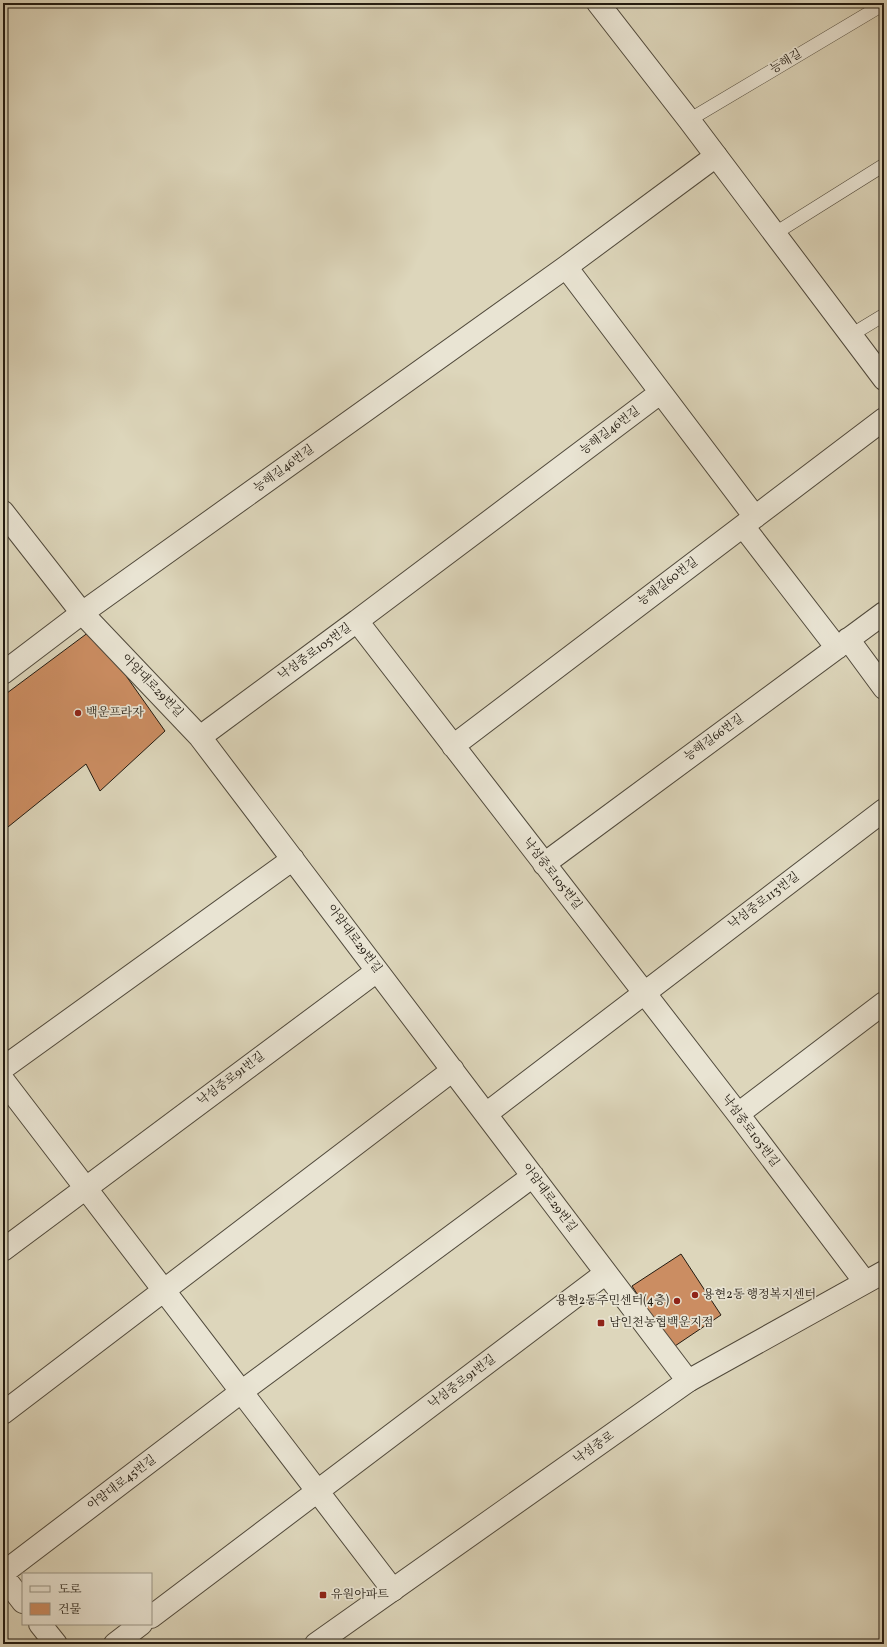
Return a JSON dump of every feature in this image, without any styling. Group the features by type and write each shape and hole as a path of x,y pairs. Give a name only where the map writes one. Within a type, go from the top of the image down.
{"street":[{"path":"598,3 689,120 884,379"},
{"name":"능해길46번길","path":"3,673 82,613 566,267 716,156"},
{"path":"566,267 660,393 749,521 842,644 884,688"},
{"name":"능해길46번길","path":"357,621 660,393"},
{"name":"능해길60번길","path":"453,746 884,419"},
{"name":"아암대로29번길","path":"3,512 82,613 200,737 688,1381"},
{"name":"능해길66번길","path":"544,864 884,612"},
{"name":"낙섬중로105번길","path":"200,737 357,621 738,1114 865,1282"},
{"name":"낙섬중로113번길","path":"486,1114 884,810"},
{"path":"3,1068 293,859"},
{"name":"낙섬중로91번길","path":"85,1188 377,970"},
{"path":"738,1114 884,1003"},
{"path":"3,1413 163,1289 452,1070"},
{"path":"3,1080 393,1590"},
{"path":"241,1392 533,1176"},
{"path":"3,1250 85,1188"},
{"name":"낙섬중로","path":"316,1644 688,1381 884,1272"},
{"name":"낙섬중로91번길","path":"317,1491 606,1273"},
{"name":"아암대로45번길","path":"22,1601 3,1575 241,1392"},
{"path":"152,1616 317,1491"},
{"path":"41,1625 56,1644"},
{"path":"115,1644 140,1625"}],"lane":[{"name":"능해길","path":"689,120 884,4"},
{"path":"774,234 884,164"},
{"path":"851,335 884,316"}],"building":[{"name":"백운프라자","path":"93,629 165,731 100,791 86,764 3,831 3,696"},
{"name":"용현2동주민센터(4층)","path":"681,1254 721,1315 672,1348 632,1286"}],"place":[{"name":"백운프라자","path":"78,713"},
{"name":"용현2동 행정복지센터","path":"695,1295"},
{"name":"용현2동주민센터(4층)","path":"677,1301"},
{"name":"남인천농협백운지점","path":"601,1323"},
{"name":"유원아파트","path":"323,1595"}]}
